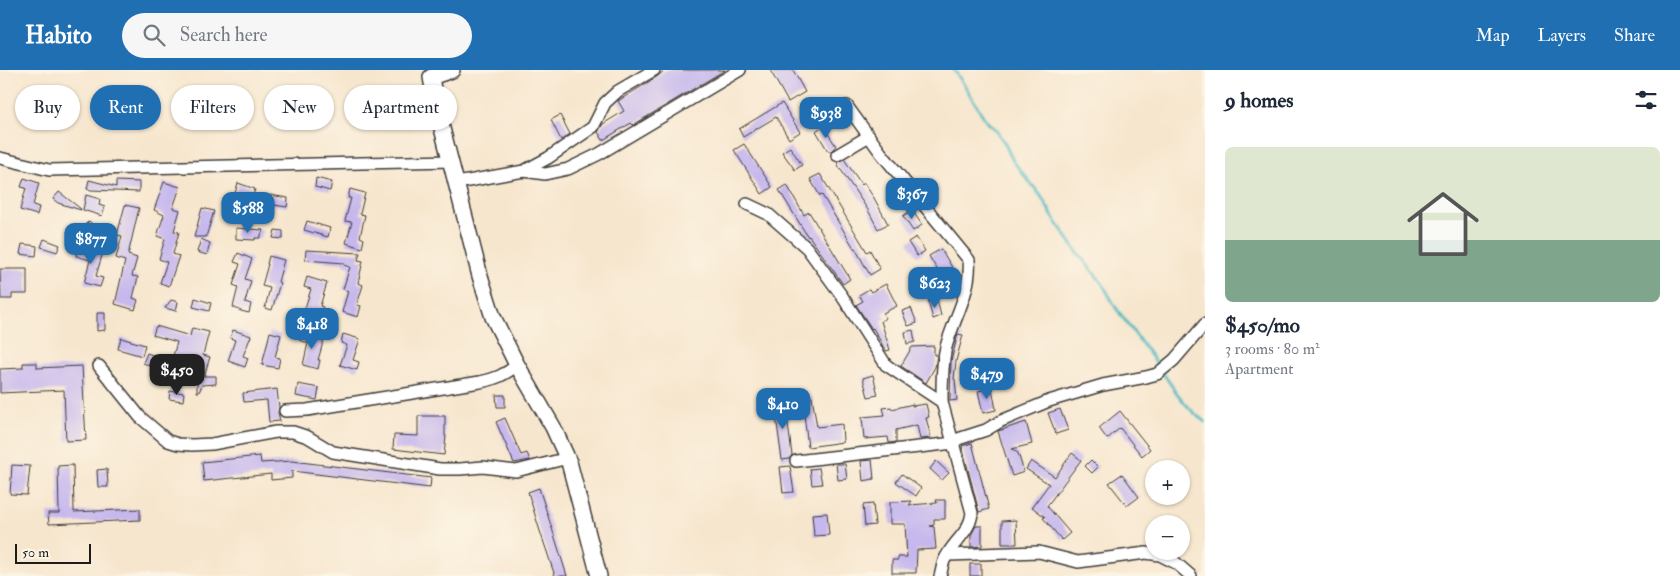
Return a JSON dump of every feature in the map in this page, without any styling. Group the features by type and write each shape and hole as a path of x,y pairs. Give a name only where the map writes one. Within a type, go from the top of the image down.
{"main road":[{"path":"452,70 430,73 435,101 452,161 480,276 493,317 568,458 600,576"}],"street":[{"path":"457,183 524,171 548,158 593,127 605,103 618,91 654,70"},
{"path":"524,171 553,173 576,166 740,70"},
{"path":"847,106 881,153 969,260 970,271 965,293 946,347 942,374 942,402 972,514 967,529 944,560 940,576"},
{"path":"837,156 869,136"},
{"path":"0,158 49,170 452,161"},
{"path":"747,204 768,214 807,248 842,296 886,365 942,402"},
{"path":"796,461 954,444 958,439 986,430 1001,421 1049,401 1103,385 1157,374 1174,360 1205,324"},
{"path":"285,412 488,380 506,374 517,365"},
{"path":"99,366 140,417 168,441 178,444 212,444 276,432 293,432 308,437 333,452 440,469 460,470 483,467 516,471 568,458"},
{"path":"948,555 1040,552 1078,562 1146,553 1160,555 1168,559 1191,576"}],"building":[{"path":"665,70 725,70 633,125 631,123 603,140 598,132 603,124 624,111 618,101"},
{"path":"770,70 793,70 805,92 788,102"},
{"path":"782,103 800,132 789,139 776,117 743,137 739,129"},
{"path":"560,115 570,134 561,140 551,120"},
{"path":"823,126 836,146 831,151 828,151 816,131"},
{"path":"744,144 772,187 762,194 734,150"},
{"path":"790,147 802,165 795,170 782,152"},
{"path":"844,159 862,185 864,183 888,224 878,229 868,210 839,167 837,162"},
{"path":"820,174 867,252 870,250 880,269 870,275 822,195 820,196 810,179"},
{"path":"24,178 39,183 33,205 39,207 37,215 20,210 26,188 21,187"},
{"path":"316,178 332,182 330,191 315,187"},
{"path":"89,180 116,187 116,181 139,182 139,192 91,190 87,189"},
{"path":"164,182 180,187 173,208 180,210 174,231 179,232 173,254 179,256 169,286 160,283 167,262 159,259 165,239 157,236 164,215 154,210"},
{"path":"238,183 255,189 249,209 254,210 251,219 234,213 240,194 235,193"},
{"path":"787,185 804,215 809,212 850,279 843,284 808,237 779,190"},
{"path":"350,189 365,193 360,214 365,215 360,237 364,239 362,248 346,243 352,222 345,221 351,198 348,198"},
{"path":"59,192 81,210 58,203 53,199"},
{"path":"86,195 100,199 99,205 105,207 102,216 83,210"},
{"path":"270,195 288,198 287,207 268,204"},
{"path":"125,205 139,208 128,255 137,258 132,276 138,277 133,298 138,300 135,310 115,304 125,261 116,258 122,236 117,235"},
{"path":"202,208 214,211 206,237 194,237"},
{"path":"912,210 922,225 913,231 903,216"},
{"path":"89,221 101,232 94,239 82,228"},
{"path":"307,221 330,228 328,237 304,230"},
{"path":"236,228 263,230 260,238 255,238 255,240 236,239"},
{"path":"275,230 283,231 283,239 273,238"},
{"path":"916,237 925,251 917,256 908,242"},
{"path":"44,239 60,245 57,252 41,247"},
{"path":"201,239 210,243 207,255 197,252"},
{"path":"22,244 37,246 36,256 20,254"},
{"path":"79,245 103,252 96,276 103,278 100,287 84,283 90,260 76,256"},
{"path":"941,249 953,269 941,276 929,256"},
{"path":"306,250 360,253 358,260 363,261 358,283 363,285 357,305 361,306 358,317 342,312 348,291 343,289 350,267 344,265 344,263 305,260"},
{"path":"238,253 252,259 245,279 251,281 245,302 251,304 249,313 233,307 238,287 233,285 240,264 234,262"},
{"path":"269,256 284,260 272,310 265,308 270,288 262,286"},
{"path":"0,269 27,269 27,294 12,294 12,299 1,299"},
{"path":"307,277 327,283 320,306 323,307 320,316 304,311 311,289 304,287"},
{"path":"886,284 897,306 883,313 886,318 881,321 890,350 886,351 873,328 856,305 863,301 859,295 869,289 871,292"},
{"path":"195,298 211,303 209,311 193,307"},
{"path":"937,299 941,316 933,319 928,301"},
{"path":"171,300 178,302 176,311 165,308"},
{"path":"911,308 917,323 908,326 902,311"},
{"path":"97,313 105,313 105,330 97,331"},
{"path":"156,326 190,336 192,328 209,332 203,355 210,357 204,376 216,376 216,384 202,385 199,392 197,392 197,365 173,356 177,342 153,335"},
{"path":"233,330 251,336 243,356 248,358 245,367 228,361 235,340 230,338"},
{"path":"913,330 915,342 907,344 905,332"},
{"path":"302,331 324,339 318,360 320,360 318,369 303,365 308,343 299,340"},
{"path":"270,332 281,335 275,357 280,358 278,368 262,365"},
{"path":"343,334 360,339 353,360 359,362 357,370 340,365 347,345 341,343"},
{"path":"958,334 963,335 956,361 954,379 957,400 950,401 951,361"},
{"path":"121,338 145,345 142,356 118,349"},
{"path":"934,346 934,355 937,355 935,367 926,383 901,366 912,347"},
{"path":"147,353 169,361 165,371 143,363"},
{"path":"23,363 37,363 37,368 82,366 86,440 66,441 64,390 0,393 0,369 23,368"},
{"path":"873,375 878,395 868,397 863,378"},
{"path":"298,384 319,388 317,400 296,396"},
{"path":"992,388 996,410 983,413 978,391"},
{"path":"277,389 280,421 269,422 267,400 244,402 243,393"},
{"path":"170,391 184,393 183,401 169,399"},
{"path":"496,395 505,395 505,407 497,407"},
{"path":"812,397 817,427 842,424 843,442 808,447 802,398"},
{"path":"785,400 792,455 789,459 782,460 774,402"},
{"path":"913,404 912,406 926,404 929,417 926,418 931,438 920,439 917,425 896,430 896,442 889,443 888,437 864,439 862,417 885,415 883,408 891,407 892,409"},
{"path":"1060,409 1068,430 1056,434 1048,413"},
{"path":"1120,411 1150,449 1142,456 1120,428 1107,439 1099,428"},
{"path":"418,416 445,416 446,436 444,455 393,449 394,435 418,436"},
{"path":"505,418 521,455 527,453 530,460 514,463 496,422"},
{"path":"1026,422 1032,444 1012,449 1018,453 1024,472 1012,476 998,431"},
{"path":"972,443 989,509 979,512 962,446"},
{"path":"1072,453 1081,460 1047,506 1070,533 1062,540 1043,518 1045,517 1032,507 1049,484 1026,469 1031,461 1055,477"},
{"path":"260,456 261,463 292,461 431,478 430,488 292,471 292,478 271,480 271,474 204,481 202,462"},
{"path":"872,460 874,479 863,481 861,461"},
{"path":"1091,460 1098,467 1092,473 1085,466"},
{"path":"936,461 949,473 942,480 930,469"},
{"path":"836,464 845,464 847,479 838,480"},
{"path":"12,465 30,466 27,495 10,494"},
{"path":"73,465 74,512 140,509 140,520 49,524 48,513 59,513 58,466"},
{"path":"790,466 794,492 783,493 780,467"},
{"path":"819,468 822,484 812,485 810,469"},
{"path":"107,469 108,487 98,487 97,470"},
{"path":"902,474 921,488 916,496 896,482"},
{"path":"1122,474 1139,497 1127,506 1109,483"},
{"path":"539,488 567,576 555,576 539,528 528,492"},
{"path":"936,500 945,500 945,519 934,519 934,525 930,526 934,527 936,549 917,550 916,573 892,573 892,560 898,560 898,557 907,557 905,524 890,524 890,502 912,501 909,505 937,503"},
{"path":"873,504 875,525 865,526 863,505"},
{"path":"827,513 829,535 814,536 812,514"},
{"path":"1016,520 1017,544 1002,544 1002,521"},
{"path":"976,526 982,526 982,546 971,547 971,535"},
{"path":"970,564 981,564 981,576 970,576"}],"waterway":[{"path":"954,70 986,121 994,128 1004,142 1013,161 1041,196 1077,252 1102,283 1116,308 1160,368"},
{"path":"1163,373 1187,406 1205,422"}]}
